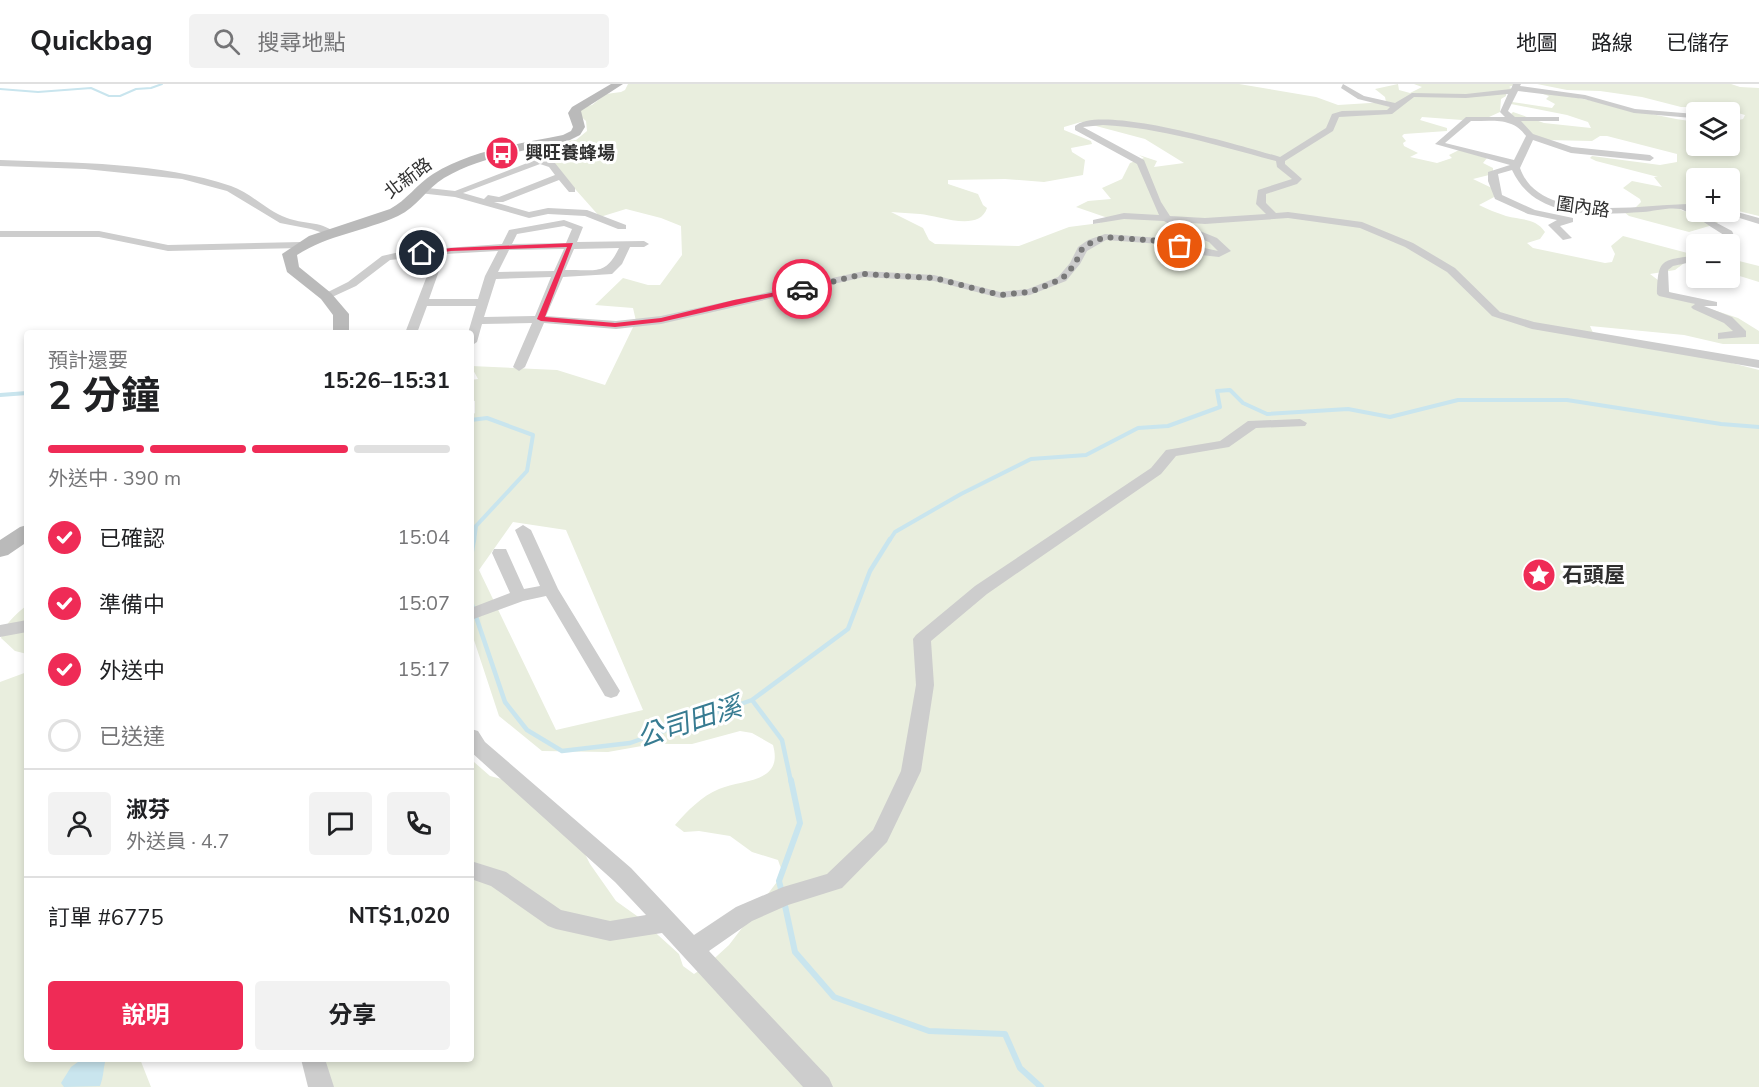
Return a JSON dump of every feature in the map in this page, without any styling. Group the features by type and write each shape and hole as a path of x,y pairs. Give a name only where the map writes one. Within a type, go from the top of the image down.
{"main road":[{"name":"北新路","path":"302,245 329,232 395,212 411,201 422,187 472,159 566,138 576,133 579,127 574,113 576,108 618,84"},
{"path":"302,245 289,254 292,269 326,296 341,314 341,330"},
{"path":"0,550 24,534"}],"street":[{"path":"1344,86 1354,93 1379,103 1397,106"},
{"path":"1415,87 1438,94"},
{"path":"1516,88 1504,110 1530,136 1571,150 1650,158"},
{"path":"479,321 541,319 615,325 661,320 864,274 934,278 1000,295 1030,292 1062,279 1075,264 1082,249 1105,237 1160,241 1201,252 1219,254 1226,251 1218,241 1167,219 1157,206 1141,162 1078,128 1081,125 1100,123 1150,126 1281,160 1330,129 1335,116 1342,113 1389,112 1412,95 1466,96 1516,88 1585,98 1634,111 1686,115"},
{"path":"1517,165 1438,144 1469,119 1556,119"},
{"path":"1530,136 1517,165 1493,172 1498,197 1532,212 1569,220"},
{"path":"1273,215 1261,204 1261,192 1294,182 1297,179 1280,165 1281,160"},
{"path":"460,191 540,161 552,165 572,190"},
{"path":"0,163 85,166 183,176 230,189 284,221 313,226 329,232"},
{"name":"圍內路","path":"1517,165 1518,174 1528,189 1540,199 1564,207 1612,212 1686,206"},
{"path":"422,187 460,191 500,200 562,176"},
{"path":"422,187 529,214 548,211 587,213 622,227"},
{"path":"1678,205 1728,234"},
{"path":"1567,238 1553,225 1558,222 1612,212"},
{"path":"1097,222 1124,216 1205,222 1231,218 1266,218 1273,215 1312,217 1362,225 1409,245 1451,270 1496,314 1532,325 1723,360 1759,364"},
{"path":"1740,216 1759,221"},
{"path":"474,334 490,276 513,232 564,223 578,227 519,367"},
{"path":"0,234 99,234 168,248 302,245"},
{"path":"326,296 352,284 386,258 404,254 571,244 644,244"},
{"path":"490,276 608,272 617,264 626,244"},
{"path":"412,330 441,252"},
{"path":"1663,294 1663,270 1669,263 1686,260"},
{"path":"1663,294 1713,304"},
{"path":"1663,294 1728,320 1742,334 1722,336"},
{"path":"421,303 484,302"},
{"path":"692,949 744,914 783,897 834,881 880,836 911,771 925,685 922,639 981,590 1156,471 1171,453 1224,444 1253,424 1300,423"},
{"path":"523,530 550,589 611,691"},
{"path":"500,553 519,596"},
{"path":"474,613 519,596 550,589"},
{"path":"0,631 24,627"},
{"path":"474,741 478,747 623,875 820,1087"},
{"path":"474,871 498,879 556,919 610,931 668,922"},
{"path":"315,1062 321,1087"}],"green space":[{"path":"628,84 1239,84 1316,97 1338,105 1386,102 1385,97 1375,89 1398,84 1399,90 1410,93 1422,87 1414,84 1516,84 1509,87 1514,89 1506,91 1506,96 1501,99 1500,112 1489,117 1462,120 1422,117 1420,120 1447,128 1447,131 1404,134 1402,136 1406,141 1403,143 1404,146 1418,153 1410,157 1437,163 1452,158 1449,155 1461,149 1487,158 1483,163 1493,168 1493,174 1473,179 1494,189 1498,195 1479,205 1506,216 1528,220 1541,227 1545,232 1540,239 1527,243 1533,248 1605,263 1612,262 1615,254 1611,246 1623,236 1686,253 1686,262 1675,270 1650,274 1662,283 1674,297 1738,318 1759,331 1759,344 1723,344 1684,335 1590,326 1594,335 1681,350 1759,370 1759,1087 318,1087 314,1062 474,1062 474,762 490,776 520,784 580,844 590,864 616,901 637,916 679,954 683,966 694,974 729,945 783,874 778,860 752,852 730,836 699,831 684,832 675,825 695,804 713,792 767,773 775,758 773,745 752,733 740,731 692,744 653,744 608,752 542,751 499,716 474,640 474,380 478,379 474,366 557,370 605,385 636,321 633,308 595,305 623,278 648,285 660,285 682,255 681,226 626,209 600,217 535,144 576,140 587,131 586,121 579,115 579,108 592,105 606,94 621,92","holes":["1081,122 1145,139 1184,163 1154,167 1157,161 1139,155 1144,158 1130,163 1122,179 1102,188 1111,199 1088,201 1076,207 1108,218 1100,223 1069,227 1019,246 935,244 929,240 923,228 891,212 920,214 957,221 976,220 987,208 978,194 948,184 948,180 1005,179 1044,182 1083,175 1085,160 1072,152 1071,148 1092,144 1091,141 1064,130 1064,127","513,522 566,530 643,710 556,730 479,570"]},
{"path":"1537,84 1731,84 1759,88 1759,216 1740,211 1740,168 1686,168 1686,206 1677,206 1686,212 1686,222 1718,222 1716,224 1689,232 1629,216 1624,212 1635,208 1641,202 1623,188 1632,181 1662,187 1654,177 1658,177 1590,158 1592,156 1660,165 1677,162 1677,154 1607,136 1600,136 1592,141 1535,138 1511,114 1513,112 1544,123 1591,128 1588,122 1567,115 1511,104 1512,102 1552,108 1555,104 1546,99 1549,96 1537,92 1557,94 1686,120 1686,156 1740,156 1740,120 1745,115 1740,114 1740,102 1686,102 1686,107 1681,107 1642,97 1600,91 1567,90"},
{"path":"1740,261 1759,266 1759,282 1740,276"},
{"path":"24,608 24,653 15,651 1,638 15,616"},
{"path":"24,673 24,1062 141,1062 151,1087 0,1087 0,682"}],"water":[{"path":"78,1062 105,1062 100,1086 64,1087 61,1083 71,1067"}],"waterway":[{"path":"0,89 38,92 91,88 109,96 120,96 136,89 151,88 162,84"},
{"path":"889,541 895,532 961,494 1031,459 1086,455 1138,428 1168,426 1220,407 1217,391 1230,390 1243,403 1267,414 1348,409 1390,417 1458,400 1567,400 1721,424 1759,427"},
{"name":"公司田溪","path":"0,395 24,393"},
{"name":"公司田溪","path":"474,420 487,418 533,435 527,471 476,526 474,541"},
{"path":"752,700 848,629 870,571 890,539"},
{"name":"公司田溪","path":"474,611 505,702 527,730 562,751 630,743 752,700"},
{"name":"公司田溪","path":"752,700 782,740 791,782"},
{"name":"公司田溪","path":"782,893 779,881 800,823 791,780"},
{"name":"公司田溪","path":"784,901 795,952 834,997 929,1031 1005,1034 1020,1068 1041,1087"}],"way so far":[{"path":"802,289 864,274 934,278 1000,295 1030,292 1062,279 1075,264 1082,249 1105,237 1160,241 1180,246"}],"place":[{"name":"興旺養蜂場","path":"502,153"},
{"name":"石頭屋","path":"1539,575"}],"route":[{"path":"422,253 571,244 541,319 615,325 661,320 734,302 802,289"}]}
